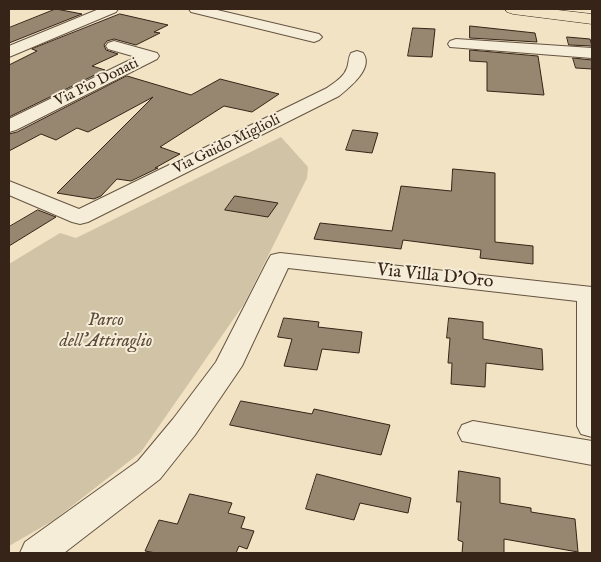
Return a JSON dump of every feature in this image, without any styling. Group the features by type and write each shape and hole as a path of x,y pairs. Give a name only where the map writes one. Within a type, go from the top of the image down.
{"highway":[{"path":"513,9 592,13"},
{"path":"555,11 592,19"}],"street":[{"path":"9,52 111,9"},
{"path":"196,9 314,38"},
{"path":"456,44 592,53"},
{"name":"Via Pio Donati","path":"9,126 151,56 114,46"},
{"name":"Via Guido Miglioli","path":"9,187 80,217 333,92 345,84 356,70 357,56"},
{"name":"Via Villa D'Oro","path":"38,553 149,470 184,427 228,366 280,260 591,295 592,426"},
{"path":"473,433 592,453"}],"green space":[{"name":"Parco dell'Attiraglio","path":"281,137 308,167 307,178 244,304 141,452 54,520 9,546 9,264 60,233 76,238"}],"building":[{"path":"56,9 82,14 9,43 9,28"},
{"path":"120,14 168,25 154,32 160,33 136,45 114,39 107,41 104,45 106,50 118,54 92,66 105,70 9,117 9,65 37,51 32,49"},
{"path":"470,26 535,33 537,42 470,38"},
{"path":"413,28 435,29 432,57 408,56"},
{"path":"567,37 590,39 592,46 569,45"},
{"path":"470,50 538,56 544,95 487,91 487,62 470,61"},
{"path":"573,58 592,60 592,69 576,68"},
{"path":"127,76 191,95 220,79 279,94 252,112 224,106 160,147 180,154 155,168 158,168 131,181 117,179 101,196 94,199 57,193 153,97 88,132 77,128 56,140 41,134 9,151 9,134 17,132"},
{"path":"353,130 378,133 372,153 346,150"},
{"path":"453,169 495,173 495,242 533,246 533,264 480,258 481,250 403,240 401,249 314,239 320,223 392,231 401,186 451,191"},
{"path":"235,196 278,203 268,217 225,210"},
{"path":"38,210 56,217 9,246 9,227"},
{"path":"284,318 319,322 318,327 362,332 359,353 322,349 317,370 284,366 292,339 278,337"},
{"path":"449,318 483,322 483,339 542,349 543,370 486,363 485,387 451,384 452,363 448,363 450,338 447,338"},
{"path":"241,401 312,414 314,409 390,425 381,455 230,425"},
{"path":"459,471 500,478 500,503 531,508 531,512 575,519 578,552 504,539 504,553 462,553 463,542 458,540 461,502 457,502"},
{"path":"317,474 411,498 408,513 360,503 354,520 306,509"},
{"path":"190,494 232,503 228,513 245,517 241,528 254,531 247,549 239,546 236,553 156,553 145,551 159,520 177,524"}]}
